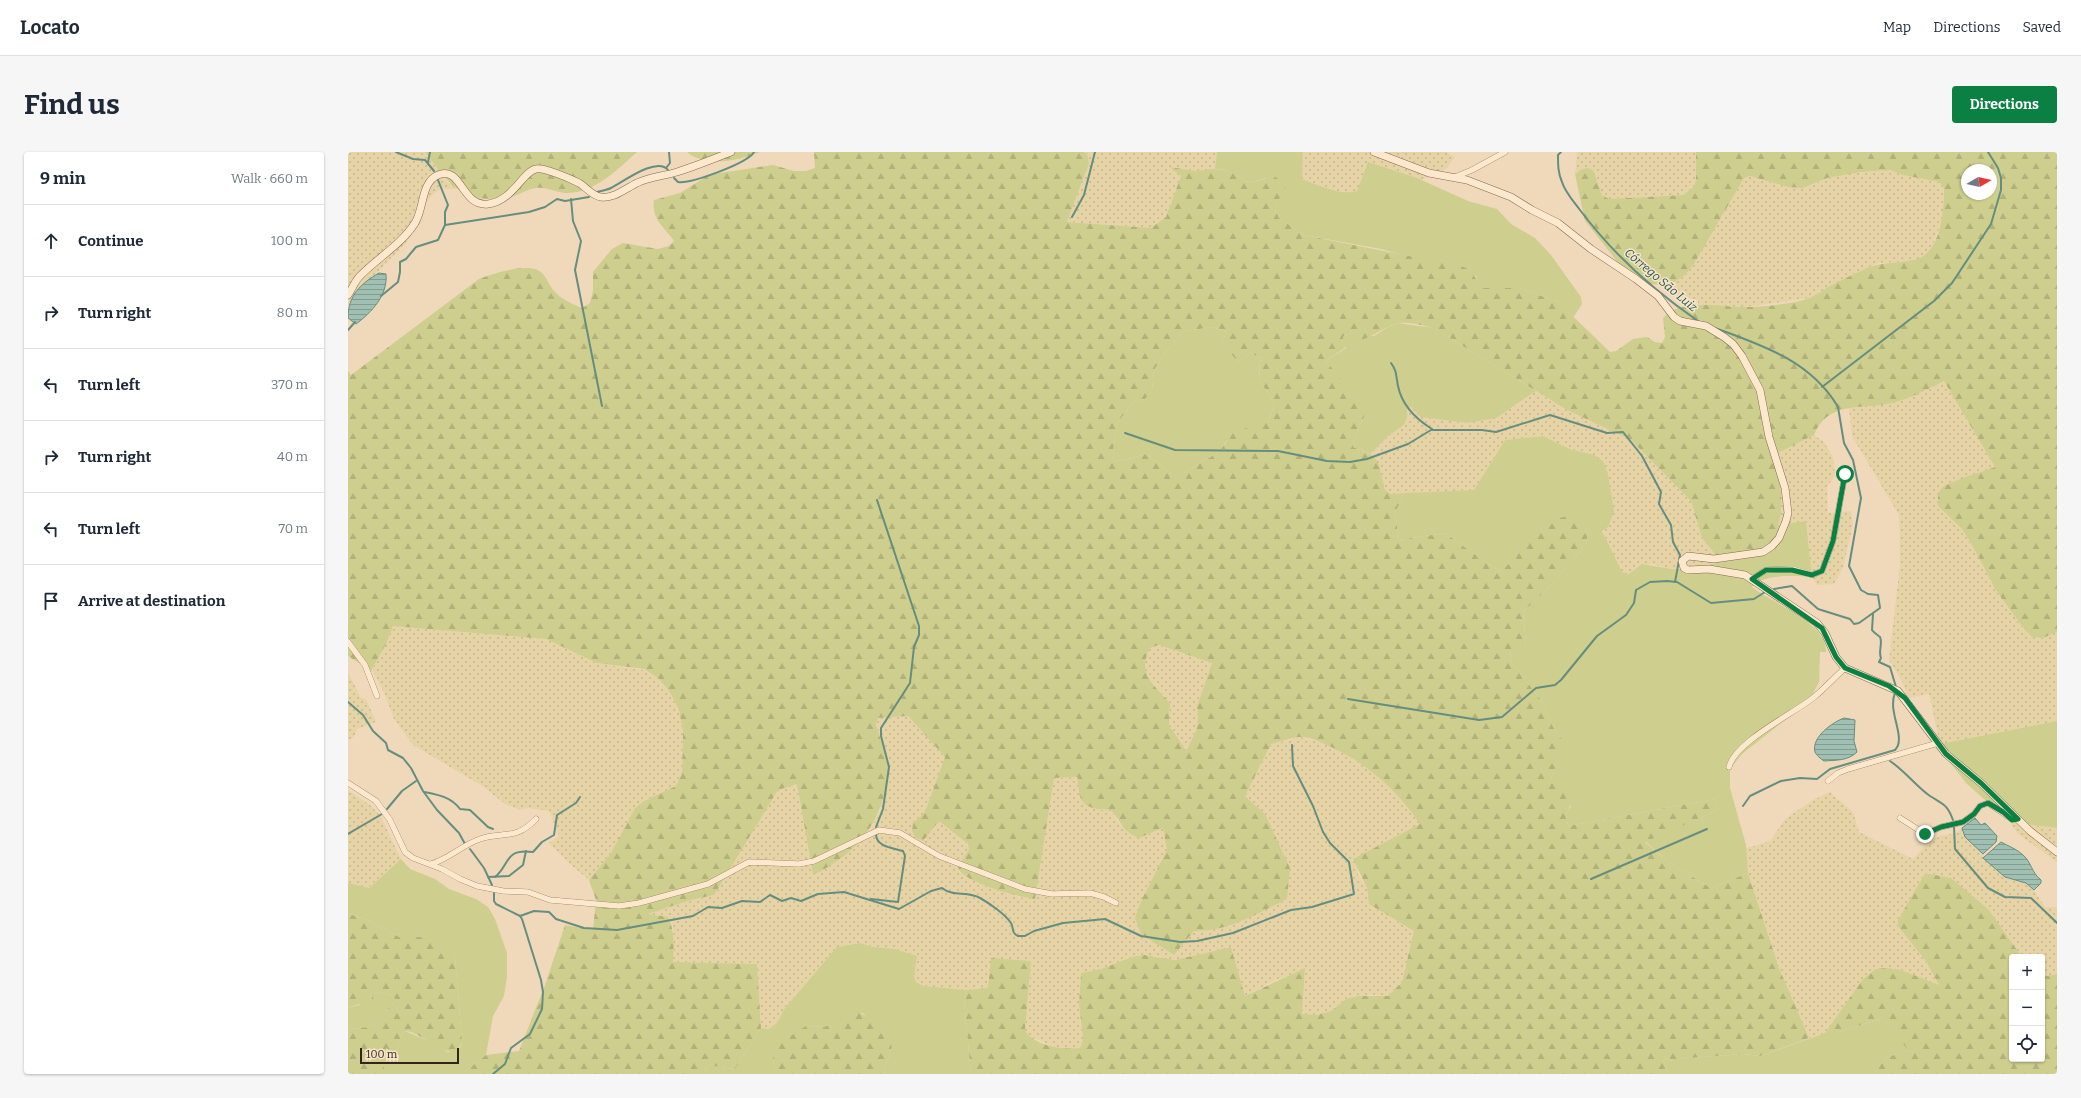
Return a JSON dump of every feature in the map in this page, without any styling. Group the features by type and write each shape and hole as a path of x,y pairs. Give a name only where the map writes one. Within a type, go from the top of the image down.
{"street":[{"path":"348,295 360,276 394,247 410,229 419,215 427,186 440,174 454,176 469,197 481,203 489,204 506,197 515,189 528,173 535,169 544,170 579,183 595,195 604,198 612,197 646,179 676,172 731,152"},
{"path":"1374,152 1429,173 1455,177 1504,193 1532,210 1558,223 1591,249 1636,279 1658,296 1674,317 1680,321 1696,324 1716,332 1733,344 1742,356 1760,390 1769,437 1785,488 1788,514 1779,538 1772,546 1763,552 1714,558 1688,556 1682,561 1682,564 1688,570 1709,569 1735,572 1752,579 1822,628 1836,657 1845,668 1898,691 1946,754 1981,783 2018,819 2057,852"},
{"path":"1455,177 1472,170 1505,152"},
{"path":"1752,579 1766,570 1792,570 1812,575 1822,571 1833,541 1845,474"},
{"path":"348,642 365,665 377,696"},
{"path":"1729,767 1734,756 1748,742 1814,696 1845,668"},
{"path":"1828,781 1838,773 1848,769 1938,742"},
{"path":"348,783 376,801 390,820 405,852 413,858 431,864 460,879 486,888 503,891 528,892 550,900 619,906 639,903 708,884 749,862 799,864 814,861 868,834 879,830 889,830 900,833 939,856 1011,884 1046,893 1090,893 1104,897 1116,903"},
{"path":"1900,818 1925,834 1941,827 1963,822 1974,814 1980,806 1988,803 2003,812 2012,820 2018,819"},
{"path":"431,864 446,859 480,839 514,835 529,827 536,819"}],"shaded area":[{"path":"348,152 425,152 445,180 458,189 441,189 431,196 422,209 418,224 405,244 357,293 348,307"},
{"path":"1084,152 1217,152 1215,169 1196,171 1171,167 1181,176 1166,217 1151,228 1067,222 1089,163 1088,156"},
{"path":"1303,152 1446,152 1455,157 1447,168 1437,174 1420,180 1368,162 1361,186 1357,191 1351,193 1335,191 1302,179"},
{"path":"1577,152 1696,152 1696,179 1694,187 1683,195 1608,199 1602,196 1593,170 1582,169 1575,174"},
{"path":"1890,170 1903,175 1939,182 1944,188 1943,218 1931,250 1924,258 1913,261 1879,263 1859,271 1810,298 1745,307 1698,306 1698,300 1678,296 1665,285 1676,281 1685,275 1694,264 1744,178 1750,176 1788,187 1803,188 1827,178 1861,172"},
{"path":"379,273 386,274 386,282 382,296 368,314 356,324 348,318 350,303 356,291"},
{"path":"1944,381 1995,467 1950,483 1941,489 1938,496 1938,506 1962,529 1997,592 2025,630 2032,637 2043,638 2057,632 2057,721 1940,744 1929,694 1908,698 1902,681 1889,660 1900,565 1899,515 1852,436 1849,408 1888,403 1926,391"},
{"path":"1536,391 1567,410 1631,440 1691,501 1702,538 1718,558 1727,563 1672,569 1651,564 1628,575 1622,573 1602,531 1594,455 1570,449 1543,436 1505,440 1474,490 1391,494 1385,490 1374,456 1370,454 1388,436 1404,425 1407,418 1407,409 1411,406 1422,417 1467,423 1512,408"},
{"path":"1814,435 1824,442 1833,457 1835,475 1827,487 1828,513 1851,511 1853,525 1843,568 1834,584 1817,585 1812,577 1806,521 1778,525 1781,514 1781,493 1776,454"},
{"path":"393,626 546,639 597,663 644,670 659,679 670,692 679,710 683,733 682,773 676,786 644,801 635,808 611,853 589,880 549,843 559,836 549,811 528,808 520,810 505,804 484,787 413,745 394,719 385,695 374,673 371,671 386,644"},
{"path":"1159,645 1212,663 1197,706 1198,719 1196,731 1185,752 1169,725 1170,703 1152,682 1146,672 1145,658 1150,648"},
{"path":"348,672 361,698 366,699 376,722 357,729 354,737 348,740"},
{"path":"908,716 945,757 925,812 913,823 934,829 939,821 968,844 969,849 960,866 959,872 972,879 1008,894 1024,898 1035,898 1054,778 1078,777 1078,793 1102,810 1111,810 1121,826 1150,834 1163,828 1167,850 1141,901 1141,934 1174,955 1194,931 1206,931 1265,814 1245,796 1271,744 1301,737 1320,742 1350,756 1376,774 1392,788 1406,802 1421,824 1356,864 1358,874 1367,888 1369,904 1414,931 1402,982 1388,996 1371,995 1346,999 1331,1011 1317,1015 1302,1014 1305,969 1276,980 1245,996 1231,947 1175,960 1155,956 1132,957 1101,969 1081,973 1079,1004 1083,1039 1080,1048 1073,1049 1054,1047 1029,1036 1025,1030 1031,961 988,988 966,990 922,986 916,982 914,976 917,956 895,949 873,947 860,943 837,947 785,1008 777,1023 769,1029 761,1028 757,964 672,962 674,949 673,926 668,917 647,914 691,900 714,895 766,806 778,790 788,786 797,784 813,875 842,858 871,829 881,807 887,781 887,763 876,724 878,718"},
{"path":"1844,718 1855,720 1854,741 1857,752 1846,759 1824,761 1817,756 1815,752 1816,741 1824,731 1834,723"},
{"path":"348,790 370,805 380,815 401,859 368,888 348,883"},
{"path":"1830,792 1853,812 1859,832 1913,859 1927,844 1940,836 1956,833 1962,828 1965,837 1983,854 1983,858 2005,877 2026,883 2034,890 2045,907 2057,907 2057,974 2045,976 2045,954 2020,954 1988,910 1951,878 1925,873 1898,920 1898,926 1925,960 1939,986 1901,970 1835,1020 1825,1033 1809,1038 1779,968 1748,873 1746,848 1771,840 1785,819 1813,800"},
{"path":"1975,818 1981,825 1985,823 1997,836 1996,842 1983,854 1965,837 1962,828"},
{"path":"2010,822 2057,828 2057,862 2018,834"},
{"path":"2001,842 2018,851 2028,861 2035,874 2041,880 2041,883 2034,890 2026,883 2005,877 1983,858"}],"green space":[{"path":"425,152 637,152 606,178 588,189 568,193 535,188 510,197 491,199 478,198 468,195 458,189 441,174"},
{"path":"687,152 760,152 732,160 713,161 703,160"},
{"path":"814,152 1084,152 1088,156 1089,163 1067,222 1151,228 1166,217 1181,176 1170,167 1196,171 1212,169 1227,170 1250,183 1274,176 1284,183 1286,191 1279,199 1275,209 1279,218 1304,235 1464,267 1470,270 1483,288 1519,288 1558,302 1610,352 1616,351 1633,339 1647,337 1655,342 1662,343 1665,337 1663,318 1670,312 1679,308 1701,305 1751,307 1795,302 1810,298 1828,287 1869,267 1880,264 1914,260 1923,256 1930,250 1939,230 1942,219 1944,188 1939,182 1903,175 1890,170 1861,172 1827,178 1803,188 1788,187 1750,176 1744,178 1694,264 1685,275 1676,281 1665,285 1650,284 1624,270 1585,221 1575,174 1582,169 1588,168 1593,170 1602,195 1609,199 1683,195 1694,187 1696,179 1696,152 2057,152 2057,632 2043,638 2032,637 2025,630 1997,592 1962,529 1938,506 1940,490 1946,485 1995,467 1944,381 1902,400 1887,404 1855,407 1835,412 1820,424 1814,435 1776,454 1781,493 1781,514 1777,529 1763,549 1752,557 1727,563 1718,558 1702,538 1691,501 1631,440 1567,410 1441,332 1430,327 1416,324 1398,323 1361,340 1348,333 1343,337 1346,347 1326,361 1364,407 1364,417 1354,438 1353,447 1374,456 1379,465 1385,490 1391,494 1404,493 1395,513 1399,540 1445,533 1500,571 1514,559 1531,535 1546,523 1563,517 1576,515 1585,526 1588,534 1586,545 1549,587 1523,612 1526,645 1521,649 1510,650 1511,661 1543,703 1553,727 1562,740 1562,754 1548,784 1561,784 1568,796 1570,806 1566,815 1568,826 1715,799 1718,810 1645,842 1668,862 1711,888 1748,873 1779,968 1809,1038 1760,1056 1743,1054 1663,1060 1668,1074 971,1074 964,1000 966,990 988,988 991,958 1031,961 1025,1030 1035,1040 1050,1046 1066,1048 1080,1048 1083,1039 1079,1004 1081,973 1101,969 1132,957 1144,955 1175,960 1231,947 1245,996 1305,968 1302,1014 1317,1015 1331,1011 1346,999 1358,996 1388,996 1402,982 1414,931 1369,904 1367,888 1353,859 1420,824 1402,800 1381,779 1345,754 1313,739 1305,737 1294,738 1271,744 1245,796 1265,814 1290,868 1287,899 1242,921 1218,928 1194,931 1174,955 1141,934 1135,918 1141,901 1167,850 1163,828 1139,838 1123,826 1111,810 1102,810 1084,803 1079,793 1078,777 1054,778 1035,899 1017,896 981,884 970,879 958,868 969,849 968,844 939,821 923,841 915,837 912,831 913,823 925,812 945,757 908,716 878,718 876,724 885,753 888,769 888,776 881,805 860,842 838,860 813,875 797,784 778,790 714,895 691,900 648,914 668,917 673,933 673,962 757,964 761,1028 735,1069 706,1065 705,1074 462,1074 486,1055 519,1051 545,985 565,925 593,930 596,900 589,880 611,853 635,808 644,801 676,786 682,773 683,733 679,710 670,692 659,679 644,669 597,663 546,639 393,626 386,644 371,671 348,656 348,371 351,375 479,279 502,272 520,268 536,270 544,275 552,289 557,294 567,301 582,308 590,303 593,291 593,272 612,249 623,243 658,249 669,246 674,241 656,218 654,212 654,200 680,193 709,175 773,165 794,171 806,171 815,168","holes":["1213,327 1226,332 1222,343 1238,362 1250,353 1261,358 1259,372 1260,378 1275,404 1268,422 1233,432 1219,452 1182,474 1172,474 1146,454 1122,461 1114,460 1113,452 1116,425 1132,403 1145,399 1152,390 1154,370 1167,350 1185,331","1159,645 1212,663 1197,706 1198,719 1196,731 1186,751 1169,725 1170,703 1153,684 1146,672 1146,657 1150,648"]},
{"path":"1217,152 1303,152 1302,179 1330,189 1344,192 1357,191 1368,162 1417,178 1468,201 1497,209 1511,224 1535,238 1551,255 1581,297 1582,304 1573,318 1558,302 1519,288 1483,288 1479,284 1476,276 1381,249 1304,235 1279,218 1275,209 1279,199 1286,191 1265,178 1250,183 1227,170 1215,169"},
{"path":"1398,323 1440,329 1445,335 1536,391 1496,418 1467,423 1421,417 1411,407 1407,409 1407,418 1404,425 1388,436 1370,454 1353,447 1354,438 1364,417 1326,361 1346,348 1343,337 1348,333 1374,336 1388,327"},
{"path":"1213,327 1226,332 1222,343 1238,362 1250,353 1261,358 1259,372 1260,378 1275,404 1268,422 1226,441 1219,452 1182,474 1172,474 1146,454 1122,461 1114,460 1113,452 1116,425 1132,403 1145,399 1152,390 1154,370 1167,350 1185,331"},
{"path":"1543,436 1570,449 1594,455 1603,461 1608,474 1614,511 1608,527 1602,531 1622,572 1628,575 1642,564 1672,569 1683,569 1752,557 1777,529 1778,525 1806,521 1812,577 1771,577 1763,579 1752,587 1809,623 1824,641 1826,652 1820,652 1819,682 1809,701 1742,754 1730,769 1730,788 1746,845 1748,873 1711,888 1668,862 1645,841 1718,810 1715,799 1568,826 1566,815 1571,806 1548,784 1562,754 1562,740 1553,727 1543,703 1511,661 1510,650 1526,645 1523,612 1549,587 1586,545 1588,534 1585,526 1532,534 1510,565 1500,571 1445,533 1399,540 1395,513 1404,493 1474,490 1505,440"},
{"path":"2057,721 2057,828 2010,822 1967,784 1943,754 1940,744"},
{"path":"401,859 410,869 435,879 449,889 476,899 488,907 495,919 507,953 507,977 504,996 493,1016 486,1055 462,1074 384,1074 384,1065 396,1053 401,1035 405,1031 431,1042 448,1052 461,1047 462,1040 455,956 409,937 399,937 363,918 348,914 348,883 369,888"},
{"path":"1925,873 1951,878 1988,909 2020,954 2009,954 2009,1062 2045,1062 2045,976 2057,974 2057,1074 1873,1074 1886,1058 1908,1050 1883,1018 1836,1033 1825,1033 1863,979 1876,969 1887,968 1901,970 1939,985 1925,960 1898,926 1898,920"},
{"path":"348,914 363,918 399,937 420,937 431,940 446,947 455,956 462,1041 459,1049 453,1051 446,1050 420,1036 405,1031 401,1035 396,1054 384,1065 384,1074 348,1074 348,1031 350,1029 369,1027 397,1000 390,995 374,991 373,999 348,1008"},
{"path":"860,943 873,947 895,949 917,956 914,976 916,982 923,986 966,990 964,1000 971,1074 883,1074 892,1046 863,1013 824,1027 806,1026 773,1058 775,1074 705,1074 706,1065 735,1069 761,1028 769,1029 777,1023 785,1008 837,947"},
{"path":"374,991 390,995 397,1000 369,1027 350,1029 348,1031 348,1008 359,1005"},
{"path":"857,1013 862,1014 872,1021 892,1046 883,1074 775,1074 773,1058 776,1047 789,1037 806,1026 824,1027"},
{"path":"1883,1018 1909,1050 1886,1058 1873,1074 1668,1074 1663,1060 1743,1054 1760,1056 1825,1033 1836,1033"}],"waterway":[{"path":"396,152 413,159 425,160 434,171"},
{"path":"428,162 430,152"},
{"path":"666,168 670,163 669,152"},
{"path":"674,178 678,182 695,180 731,167 750,157 754,152"},
{"path":"1072,217 1084,195 1095,152"},
{"name":"Córrego São Luiz","path":"1561,152 1558,155 1558,166 1563,186 1593,226 1606,242 1634,270 1665,297 1698,321"},
{"path":"1822,387 1934,301 1952,283 1991,224 2001,190 2001,178 1998,168 1988,152"},
{"path":"596,192 611,188 648,168 656,166 663,167 668,170"},
{"path":"381,296 398,282 400,262 406,259 416,247 438,240 445,225 445,212 448,205 438,180"},
{"path":"445,225 529,212 545,207 557,199 565,201 589,197"},
{"path":"571,199 573,221 581,241 575,270 602,406"},
{"path":"348,330 355,322"},
{"path":"1715,328 1767,348 1800,366 1827,391 1838,407 1844,443 1853,460 1861,498 1849,566 1861,590 1868,594 1878,595 1880,608 1859,623 1854,624 1850,619 1818,609 1792,586 1774,589"},
{"path":"1391,363 1395,371 1400,393 1406,406 1420,421 1432,429"},
{"path":"1125,433 1175,450 1278,451 1327,461 1350,462 1367,459 1408,444 1431,430 1482,430 1496,432 1550,415 1607,433 1623,432 1642,456 1661,492 1659,504 1671,525 1673,542 1680,555 1675,582"},
{"path":"876,827 883,809 889,767 881,736 881,728 910,683 914,647 919,635 919,626 877,500"},
{"path":"1348,699 1479,720 1502,717 1536,688 1555,685 1561,680 1597,636 1626,615 1634,603 1636,590 1650,582 1677,582 1711,603 1754,599 1765,592"},
{"name":"Córrego São Luiz","path":"1873,614 1872,630 1881,639 1881,658 1879,662 1890,667 1896,687"},
{"path":"1743,806 1750,796 1781,781 1800,778 1817,779 1830,769 1895,750 1899,739 1893,708 1895,693"},
{"path":"348,702 363,715 373,731 386,743 388,750 403,758 411,768 423,791 437,810 459,833 465,844"},
{"path":"520,916 534,911 549,912 556,919 584,928 617,930 693,916 708,907 722,908 742,901 760,902 770,895 782,901 791,898 801,901 818,894 844,892 899,909 931,891 942,888 946,891 975,896 984,900 1005,916 1011,923 1014,933 1018,936 1025,936 1034,931 1063,923 1105,919 1141,936 1180,942 1197,941 1233,933 1291,910 1312,907 1354,894 1349,862 1330,843 1323,832 1313,806 1293,766 1292,745"},
{"name":"Córrego São Luiz","path":"1890,761 1901,769 1925,792 1944,805 1949,811 1953,820"},
{"path":"387,809 402,791 416,781"},
{"path":"424,792 449,799 460,809 470,810 488,827 493,829"},
{"path":"495,877 512,855 524,851 533,852 542,842 554,835 557,815 576,803 580,797"},
{"path":"348,834 382,814"},
{"name":"Córrego São Luiz","path":"1954,827 1955,849 1988,888 2005,897 2031,898 2057,923"},
{"path":"1591,879 1707,829"},
{"path":"871,899 898,902 905,856 903,851 890,848 879,842 876,834"},
{"path":"470,849 484,868 492,885"},
{"path":"488,877 509,876 523,865 526,851"},
{"path":"493,1074 505,1064 511,1048 530,1034 542,1009 543,992 541,980 522,919 520,916 496,904 494,901 494,893"}],"route":[{"path":"1845,474 1833,541 1822,571 1812,575 1786,569 1766,570 1762,571 1752,579 1817,623 1825,633 1836,657 1845,668 1898,691 1905,698 1946,754 1981,783 2018,819 2012,820 1992,804 1988,803 1980,806 1974,814 1963,822 1949,824 1925,834"}]}
